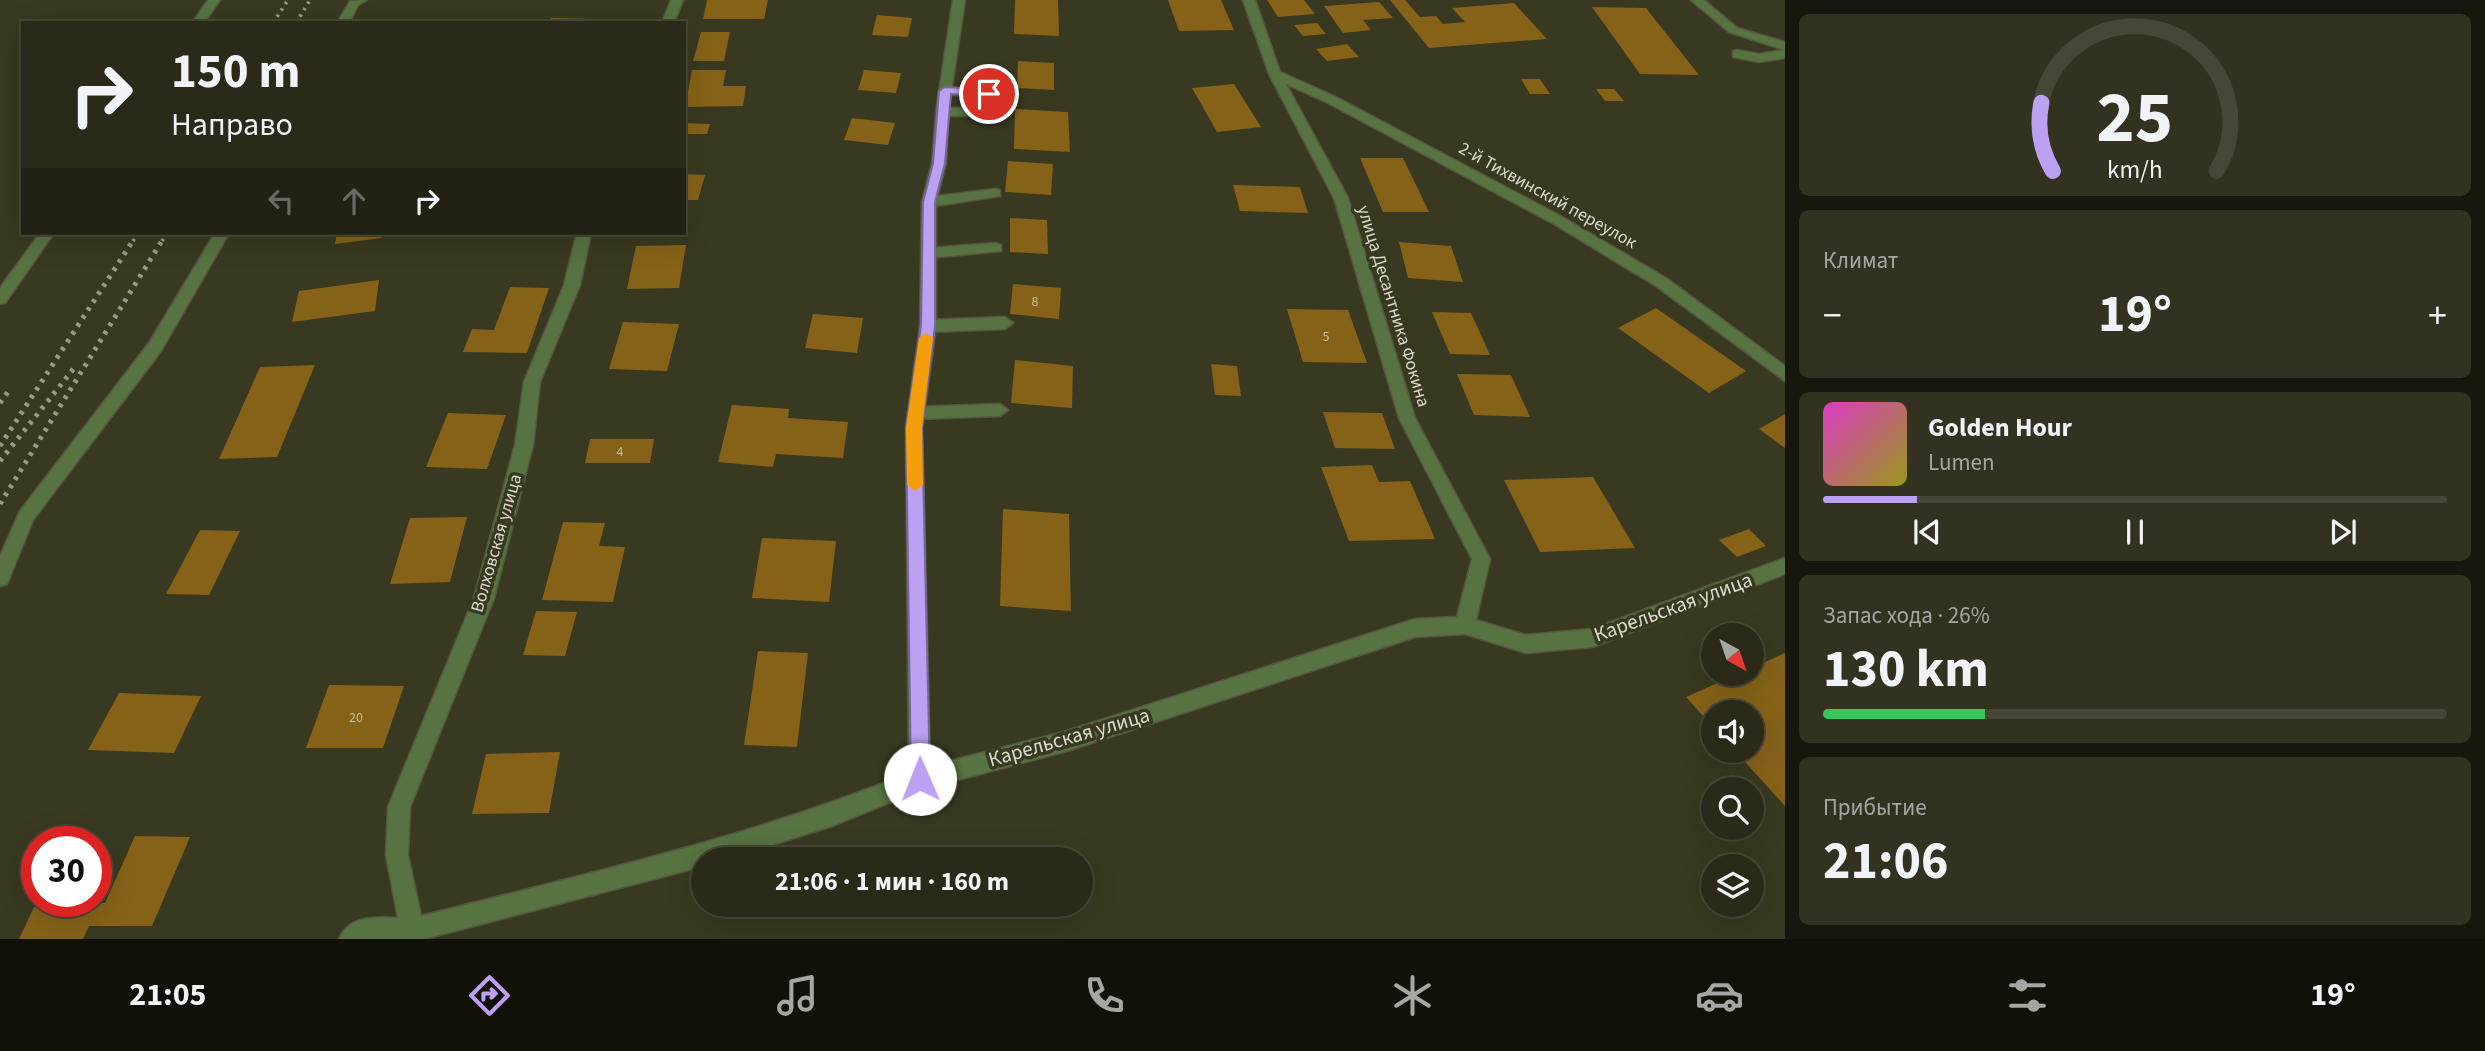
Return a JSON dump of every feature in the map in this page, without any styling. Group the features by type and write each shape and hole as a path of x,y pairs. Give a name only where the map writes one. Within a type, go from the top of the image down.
{"street":[{"path":"199,21 214,0"},
{"path":"344,21 354,3 361,0"},
{"path":"669,21 677,0"},
{"path":"920,779 915,413 928,326 929,202 939,163 942,112 958,0"},
{"name":"улица Десантника Фокина","path":"1249,0 1275,74 1341,198 1407,418 1481,559 1465,625"},
{"path":"1698,0 1734,30 1785,46"},
{"path":"1737,54 1759,58 1785,54"},
{"name":"2-й Тихвинский переулок","path":"1275,74 1332,100 1559,221 1661,282 1785,375"},
{"path":"945,91 1011,95"},
{"path":"942,112 1001,112"},
{"path":"929,202 995,194"},
{"path":"0,299 46,235"},
{"path":"0,578 26,516 155,347 221,235"},
{"name":"Волховская улица","path":"413,930 397,871 395,838 399,807 484,597 524,445 531,382 572,285 584,235"},
{"path":"929,253 996,248"},
{"path":"928,326 1005,323"},
{"path":"915,413 1000,410"},
{"name":"Карельская улица","path":"351,939 367,929 413,930 725,849 832,815 920,779 1067,741 1415,628 1465,625 1527,644 1592,638 1785,566"}],"building":[{"path":"707,0 768,0 764,19 703,19"},
{"path":"1015,0 1058,0 1059,36 1014,34"},
{"path":"1168,0 1221,0 1234,30 1179,31"},
{"path":"1267,0 1304,0 1315,14 1278,17"},
{"path":"1390,0 1405,0 1420,17 1436,16 1443,24 1465,22 1452,8 1514,3 1547,39 1429,48"},
{"path":"1379,2 1393,18 1363,20 1371,30 1343,33 1324,6"},
{"path":"1592,7 1646,8 1699,75 1640,74"},
{"path":"877,15 912,18 908,37 872,35"},
{"path":"551,18 637,20 637,21 550,21"},
{"path":"1317,23 1326,34 1303,36 1294,25"},
{"path":"701,32 730,32 724,61 693,61"},
{"path":"1347,44 1359,57 1327,61 1316,49"},
{"path":"1018,61 1054,63 1054,90 1017,88"},
{"path":"692,70 726,70 723,86 746,86 743,106 686,107"},
{"path":"864,70 901,73 896,93 858,90"},
{"path":"1521,79 1540,79 1550,94 1530,94"},
{"path":"1234,84 1261,127 1217,132 1192,88"},
{"path":"1596,89 1614,89 1624,101 1605,101"},
{"path":"1015,109 1068,112 1070,152 1014,149"},
{"path":"852,118 895,123 888,145 844,140"},
{"path":"686,123 710,124 707,134 686,134"},
{"path":"1360,158 1403,158 1429,212 1383,212"},
{"path":"1008,161 1053,164 1051,195 1005,192"},
{"path":"686,174 705,175 698,200 686,200"},
{"path":"1233,185 1300,187 1308,213 1240,211"},
{"path":"1010,218 1047,220 1048,254 1010,252"},
{"path":"337,235 381,235 381,238 335,244"},
{"path":"1399,242 1451,246 1463,282 1408,278"},
{"path":"686,245 679,288 627,289 636,246"},
{"path":"379,280 375,311 292,322 299,291"},
{"path":"1013,284 1061,288 1059,319 1010,314"},
{"path":"510,287 549,288 527,353 463,352 472,329 494,330"},
{"path":"1656,308 1746,371 1709,393 1618,328"},
{"path":"1287,309 1348,310 1367,363 1303,362"},
{"path":"1432,312 1471,313 1490,355 1450,354"},
{"path":"813,314 863,318 857,353 805,348"},
{"path":"623,322 679,324 667,371 609,369"},
{"path":"1015,360 1073,366 1072,408 1011,403"},
{"path":"1211,364 1237,366 1241,396 1215,395"},
{"path":"315,365 277,457 219,459 260,367"},
{"path":"1457,374 1511,375 1530,417 1474,415"},
{"path":"732,405 789,409 788,418 848,422 843,458 776,454 773,467 718,462"},
{"path":"1323,412 1382,413 1395,449 1335,448"},
{"path":"448,413 506,415 487,469 426,467"},
{"path":"1785,414 1785,448 1759,429"},
{"path":"590,439 654,439 650,463 585,463"},
{"path":"1372,465 1379,482 1410,481 1435,539 1349,541 1321,467"},
{"path":"1593,477 1635,548 1540,552 1504,480"},
{"path":"1003,509 1069,514 1071,611 1000,606"},
{"path":"467,517 450,582 390,584 410,518"},
{"path":"563,522 605,523 599,546 625,547 613,602 542,600"},
{"path":"1749,529 1766,546 1737,557 1719,540"},
{"path":"200,530 240,531 209,595 166,594"},
{"path":"762,538 836,541 829,602 752,598"},
{"path":"536,611 577,612 565,656 523,655"},
{"path":"758,651 808,653 797,747 744,745"},
{"path":"1785,653 1785,806 1764,783 1764,777 1759,777 1746,763 1764,763 1764,700 1701,700 1701,714 1686,697 1711,686 1764,686 1764,663"},
{"path":"329,685 404,686 383,748 306,748"},
{"path":"119,693 201,696 174,753 88,750"},
{"path":"560,752 549,813 472,814 486,754"},
{"path":"135,836 190,837 152,926 89,926 83,939 19,939 29,917 112,917 112,887"}],"railway":[{"path":"274,21 288,0"},
{"path":"297,21 310,0"},
{"path":"133,241 137,235"},
{"path":"162,241 166,235"},
{"path":"0,446 134,239"},
{"path":"0,504 163,239"},
{"path":"0,461 75,367"},
{"path":"0,403 10,389"}],"slow traffic":[{"path":"915,485 915,413 926,338"}],"route":[{"path":"920,779 914,428 928,326 929,202 939,163 945,91 989,94"}]}
